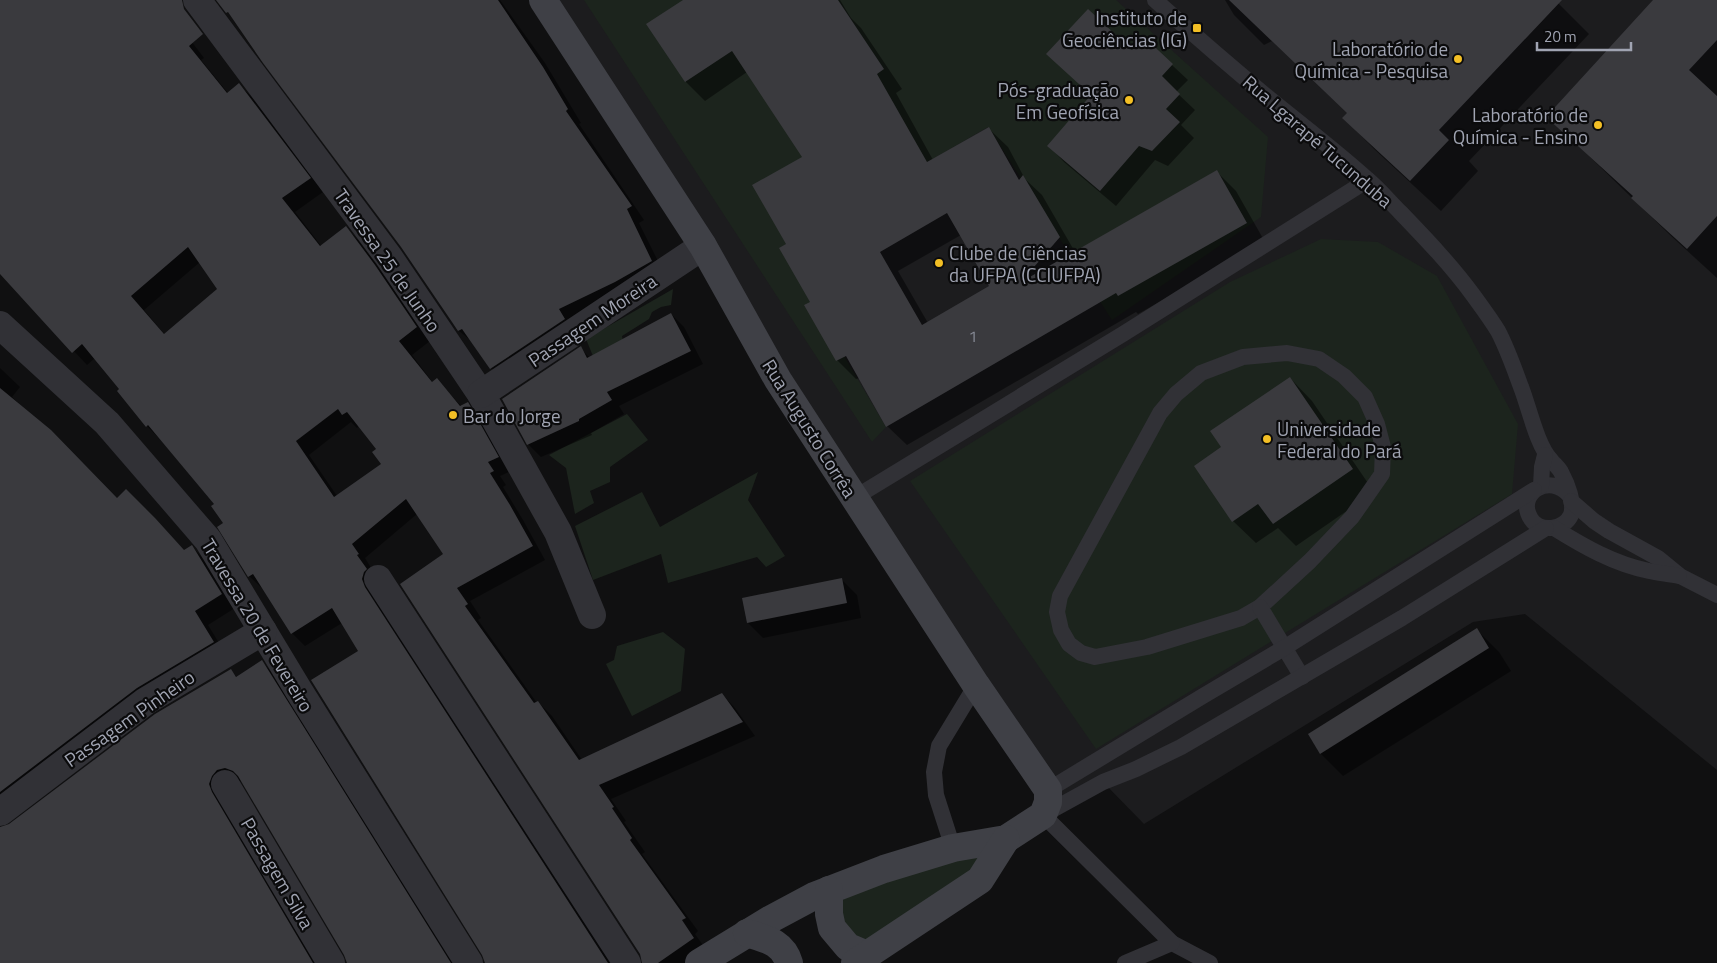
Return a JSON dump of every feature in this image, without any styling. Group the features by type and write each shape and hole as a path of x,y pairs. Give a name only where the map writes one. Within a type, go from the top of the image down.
{"main road":[{"name":"Rua Augusto Corrêa","path":"543,0 703,246 778,380 976,685 1046,803"},
{"path":"829,890 829,914 832,928 861,959 980,880 1006,839 1046,803"},
{"path":"699,963 814,896 884,869 953,848 1006,839"},
{"path":"748,933 772,940 787,954 789,963"}],"street":[{"name":"Travessa 25 de Junho","path":"196,0 388,256 481,394 558,532 592,615"},
{"name":"Passagem Moreira","path":"481,394 703,246"},
{"name":"Travessa 20 de Fevereiro","path":"0,325 107,423 208,540 304,700 469,963"},
{"path":"378,579 627,963"},
{"name":"Passagem Pinheiro","path":"0,812 146,702 263,631"},
{"name":"Passagem Silva","path":"225,784 331,963"}],"lane":[{"name":"Rua Lgarapé Tucunduba","path":"1155,0 1247,80 1368,180 1433,246 1472,293 1498,332 1521,387 1545,454"},
{"path":"854,498 1124,334 1368,180"},
{"path":"1287,353 1319,359 1344,376 1366,397 1377,424 1383,447 1382,474 1352,517 1310,561 1260,606 1241,618 1232,621 1147,647 1095,657 1081,653 1070,644 1061,630 1057,612 1060,596 1160,413 1176,394 1201,373 1244,357 1287,353"},
{"path":"1545,454 1538,488 1530,497 1528,505 1528,513 1538,526 1550,528 1585,547 1616,560 1648,571 1680,576"},
{"path":"1046,803 1136,769 1181,747 1402,618 1550,528 1566,522 1572,507 1570,498 1561,471 1545,454"},
{"path":"1046,803 1203,696 1284,648 1538,488 1548,484 1557,485 1564,489 1570,498 1594,521 1621,539 1658,558 1680,576 1717,595"},
{"path":"1260,606 1302,677"},
{"path":"953,848 936,795 934,772 939,746 976,685"},
{"path":"1046,803 1172,943 1210,963"},
{"path":"1125,963 1172,943"}],"shaded area":[{"name":"Universidade Federal do Pará","path":"543,0 1717,0 1717,770 1525,614 1473,622 1144,824 1103,782 1006,839 1048,790"},
{"path":"584,0 1116,0 1268,137 1261,217 1112,320 988,127 780,248 886,427 872,442"},
{"path":"1321,239 1378,242 1437,276 1518,424 1512,494 1096,749 910,481 1230,282"},
{"path":"673,289 671,305 661,307 652,312 649,319 622,336 626,356 599,371 586,339"},
{"path":"627,414 648,440 610,467 610,482 590,491 594,503 575,514 566,468 549,455"},
{"path":"758,472 748,500 785,556 766,567 757,557 668,583 661,554 593,580 575,526 642,492 660,527"},
{"path":"663,632 685,649 681,691 632,716 606,664 614,660 617,646"},
{"path":"993,849 968,879 862,946 836,915 844,898 935,860"}],"building":[{"path":"0,0 182,0 184,9 203,34 189,46 227,93 239,83 311,178 282,198 320,246 346,226 417,327 399,341 432,382 437,378 460,406 468,402 499,457 488,462 494,471 490,473 533,546 457,588 468,604 465,606 534,703 538,701 579,760 722,693 743,722 599,785 632,838 630,840 686,918 682,920 694,938 658,963 642,963 640,954 400,584 443,554 406,499 352,544 367,569 362,579 365,587 608,963 485,963 482,955 311,680 358,651 332,608 291,634 253,574 248,577 217,527 223,523 211,506 214,504 148,425 146,427 117,391 119,389 82,344 72,353 0,274","holes":["188,247 217,289 164,334 131,296","338,409 342,415 347,412 376,449 372,452 381,464 334,497 296,441"]},
{"path":"216,0 498,0 543,67 568,109 566,111 632,206 627,209 652,261 615,282 559,309 565,319 490,369 462,329 458,331 401,247 263,63 228,12 226,13"},
{"path":"683,0 838,0 884,69 877,74 927,162 989,127 1019,180 1023,175 1060,237 1021,282 1217,170 1247,223 1118,296 1116,293 886,427 846,356 836,361 804,305 810,302 779,248 786,244 752,185 802,157 732,51 685,82 646,24","holes":["947,213 989,286 922,325 880,252"]},
{"path":"1229,0 1562,0 1439,130 1449,140 1410,181 1342,118 1347,113"},
{"name":"Laboratório de Química - Ensino","path":"1653,0 1717,0 1717,40 1689,70 1717,96 1717,216 1687,249 1631,198 1633,196 1546,117"},
{"name":"Pós-graduação Em Geofísica","path":"1088,9 1132,50 1144,37 1173,64 1162,76 1180,94 1166,109 1180,122 1152,151 1139,146 1100,191 1047,146 1091,95 1046,54"},
{"path":"671,313 691,351 607,392 612,400 579,419 579,421 527,445 502,399 581,346 587,358"},
{"path":"1290,377 1353,469 1273,524 1258,504 1232,522 1194,466 1221,447 1210,431"},
{"path":"0,388 51,430 117,498 126,489 184,550 192,545 222,594 195,611 214,642 137,688 0,792"},
{"path":"842,578 847,603 747,623 742,598"},
{"path":"1477,628 1489,648 1320,754 1308,734"},
{"path":"262,660 451,963 347,963 238,776 233,771 225,768 217,770 212,776 209,784 212,792 313,963 0,963 0,827 9,824 155,714 231,669 236,677"}],"place":[{"name":"Instituto de Geociências (IG)","path":"1197,28"},
{"name":"Laboratório de Química - Pesquisa","path":"1458,59"},
{"name":"Pós-graduação Em Geofísica","path":"1129,100"},
{"name":"Laboratório de Química - Ensino","path":"1598,125"},
{"name":"Clube de Ciências da UFPA (CCIUFPA)","path":"939,263"},
{"name":"Bar do Jorge","path":"453,415"},
{"name":"Universidade Federal do Pará","path":"1267,439"}]}
